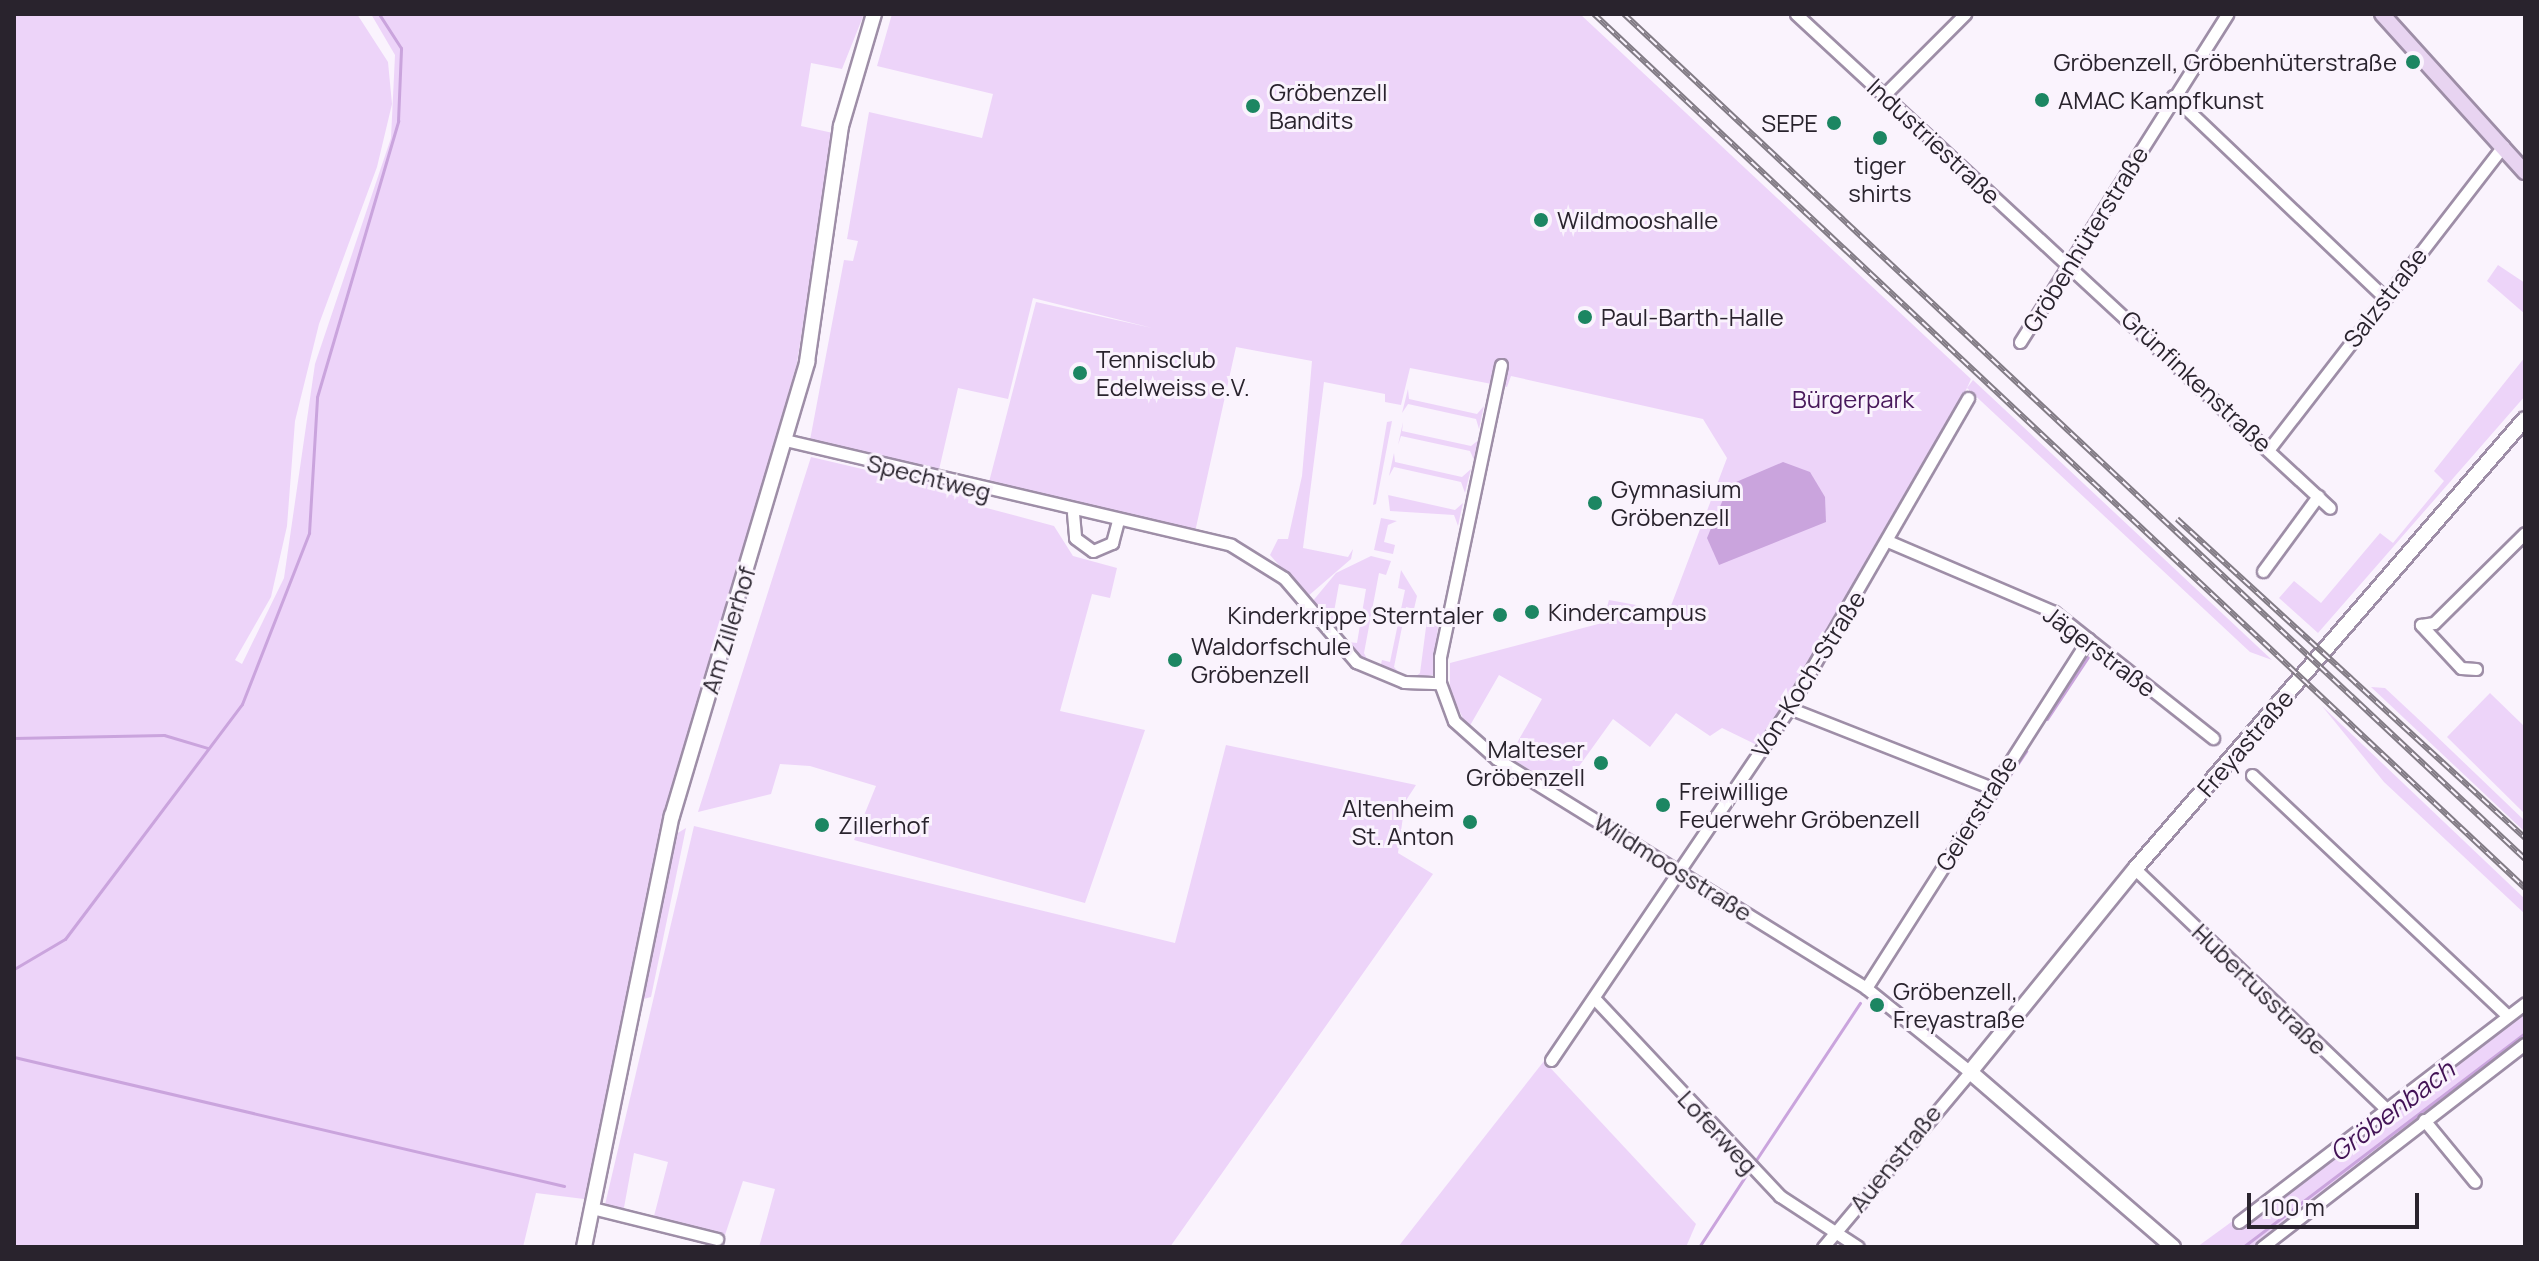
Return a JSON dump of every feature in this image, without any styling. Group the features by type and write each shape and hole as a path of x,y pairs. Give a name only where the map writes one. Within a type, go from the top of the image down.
{"main road":[{"path":"2382,14 2525,172"}],"street":[{"name":"Am Zillerhof","path":"584,1247 672,816 807,362 841,126 874,14"},
{"name":"Industriestraße","path":"1796,14 2073,269"},
{"path":"1884,95 1965,14"},
{"name":"Gröbenhüterstraße","path":"2020,342 2073,269 2173,96 2227,14"},
{"path":"2173,96 2385,298"},
{"name":"Salzstraße","path":"2269,449 2503,146"},
{"name":"Grünfinkenstraße","path":"2073,269 2330,508"},
{"path":"1440,683 1501,365"},
{"name":"Von-Koch-Straße","path":"1551,1060 1789,708 1890,542 1968,398"},
{"name":"Freyastraße","path":"1970,1072 2135,869 2525,419"},
{"name":"Spechtweg","path":"785,440 1117,524 1231,545 1263,559 1356,662 1404,682 1440,683"},
{"path":"2263,571 2318,496"},
{"path":"1073,513 1075,538 1093,551 1106,550 1117,524"},
{"path":"2476,669 2461,668 2421,625 2434,623 2525,533"},
{"name":"Jägerstraße","path":"1890,542 2054,612 2213,738"},
{"name":"Geierstraße","path":"1866,988 2088,639"},
{"name":"Wildmoosstraße","path":"1440,683 1464,734 1866,988 1970,1072 2173,1247"},
{"path":"1789,708 1992,788"},
{"path":"2252,775 2506,1014"},
{"name":"Hubertusstraße","path":"2135,869 2385,1108"},
{"name":"Loferweg","path":"1594,998 1780,1196 1858,1247"},
{"path":"2239,1222 2506,1014 2525,1003"},
{"path":"2262,1247 2525,1044"},
{"name":"Auenstraße","path":"1823,1247 1970,1072"},
{"path":"2424,1120 2475,1182"},
{"path":"592,1208 717,1239"}],"green space":[{"path":"14,14 357,14 388,62 392,104 377,167 319,324 295,421 287,526 271,597 235,660 242,664 284,578 315,364 391,138 395,55 371,14 864,14 842,69 811,63 801,126 833,133 797,363 663,834 590,1178 584,1199 536,1193 523,1247 14,1247"},
{"name":"Bürgerpark","path":"892,14 1580,14 1971,379 1887,539 1759,746 1722,728 1710,736 1676,713 1650,747 1613,719 1562,790 1509,757 1542,699 1499,675 1468,729 1450,691 1450,663 1602,623 1609,600 1669,611 1727,458 1703,419 1511,376 1507,387 1410,368 1401,405 1385,402 1385,394 1324,382 1303,548 1348,557 1353,549 1351,559 1307,597 1270,555 1278,539 1288,539 1302,476 1312,361 1236,347 1195,532 989,482 1036,302 1152,328 1033,298 1008,399 958,388 938,474 810,440 844,260 853,261 858,241 847,239 869,112 982,138 993,94 877,66"},
{"path":"2498,265 2525,283 2525,314 2487,281"},
{"path":"2525,357 2525,396 2318,633 2279,598 2294,581 2321,603 2380,533 2393,543 2444,481 2434,471"},
{"path":"1973,380 2272,660 2250,652 1967,388"},
{"path":"1408,389 1409,399 1477,414 1484,406 1479,429 1476,419 1408,404 1402,413"},
{"path":"1392,421 1376,504 1373,505 1387,422"},
{"path":"1403,422 1402,431 1471,446 1480,439 1475,462 1470,451 1401,436 1398,445"},
{"path":"1394,453 1395,462 1462,477 1471,469 1465,493 1461,482 1394,467 1389,476"},
{"path":"811,457 969,494 968,503 1054,526 1073,556 1117,568 1110,598 1092,594 1060,711 1145,730 1085,903 854,840 876,786 810,766 780,764 771,794 698,812"},
{"path":"1388,495 1455,510 1463,503 1458,526 1454,515 1390,511"},
{"path":"1381,518 1397,521 1388,525 1384,542 1395,545 1393,554 1374,550"},
{"path":"1371,556 1391,561 1386,575 1379,573 1364,653 1369,663 1347,650 1348,642 1357,643 1366,589 1339,584 1330,634 1312,602 1336,573"},
{"path":"1401,570 1417,596 1414,609 1406,607 1394,667 1401,675 1379,672 1382,660 1390,662 1405,590 1398,588"},
{"path":"1428,612 1438,627 1433,675 1411,680 1420,673"},
{"path":"2371,687 2385,688 2429,729 2525,821 2525,832"},
{"path":"2490,693 2525,727 2525,814 2447,737"},
{"path":"2322,706 2525,899 2525,914 2384,782"},
{"path":"1226,745 1416,785 1405,802 1398,853 1433,874 1170,1247 759,1247 775,1189 743,1181 725,1235 653,1220 668,1162 634,1153 623,1213 604,1209 694,826 1175,943"},
{"path":"686,828 651,997 640,1000 676,834"},
{"path":"2525,1008 2525,1039 2257,1247 2197,1247"},
{"path":"1544,1061 1696,1224 1686,1247 1398,1247"}],"shaded area":[{"path":"1783,462 1810,472 1825,497 1826,522 1719,565 1707,538 1729,485"}],"waterway":[{"path":"14,969 65,939 242,704 309,533 317,397 398,121 401,48 379,14"},
{"path":"2047,719 2088,657"},
{"path":"14,738 164,735 208,748"},
{"path":"2010,775 2026,751"},
{"path":"1964,846 2004,785"},
{"path":"1938,885 1951,866"},
{"path":"1754,1163 1860,1003"},
{"name":"Gröbenbach","path":"2243,1247 2525,1033"},
{"path":"14,1057 564,1186"},
{"path":"1699,1247 1750,1169"}],"railway":[{"path":"1594,14 2525,888"},
{"path":"1624,14 2525,859"},
{"path":"2177,519 2525,838"}],"place":[{"name":"Gröbenzell, Gröbenhüterstraße","path":"2413,62"},
{"name":"AMAC Kampfkunst","path":"2042,100"},
{"name":"Gröbenzell Bandits","path":"1253,106"},
{"name":"SEPE","path":"1834,123"},
{"name":"tiger shirts","path":"1880,138"},
{"name":"Wildmooshalle","path":"1541,220"},
{"name":"Paul-Barth-Halle","path":"1585,317"},
{"name":"Tennisclub Edelweiss e.V.","path":"1080,373"},
{"name":"Gymnasium Gröbenzell","path":"1595,503"},
{"name":"Kindercampus","path":"1532,612"},
{"name":"Kinderkrippe Sterntaler","path":"1500,615"},
{"name":"Waldorfschule Gröbenzell","path":"1175,660"},
{"name":"Malteser Gröbenzell","path":"1601,763"},
{"name":"Freiwillige Feuerwehr Gröbenzell","path":"1663,805"},
{"name":"Altenheim St. Anton","path":"1470,822"},
{"name":"Zillerhof","path":"822,825"},
{"name":"Gröbenzell, Freyastraße","path":"1877,1005"}]}
